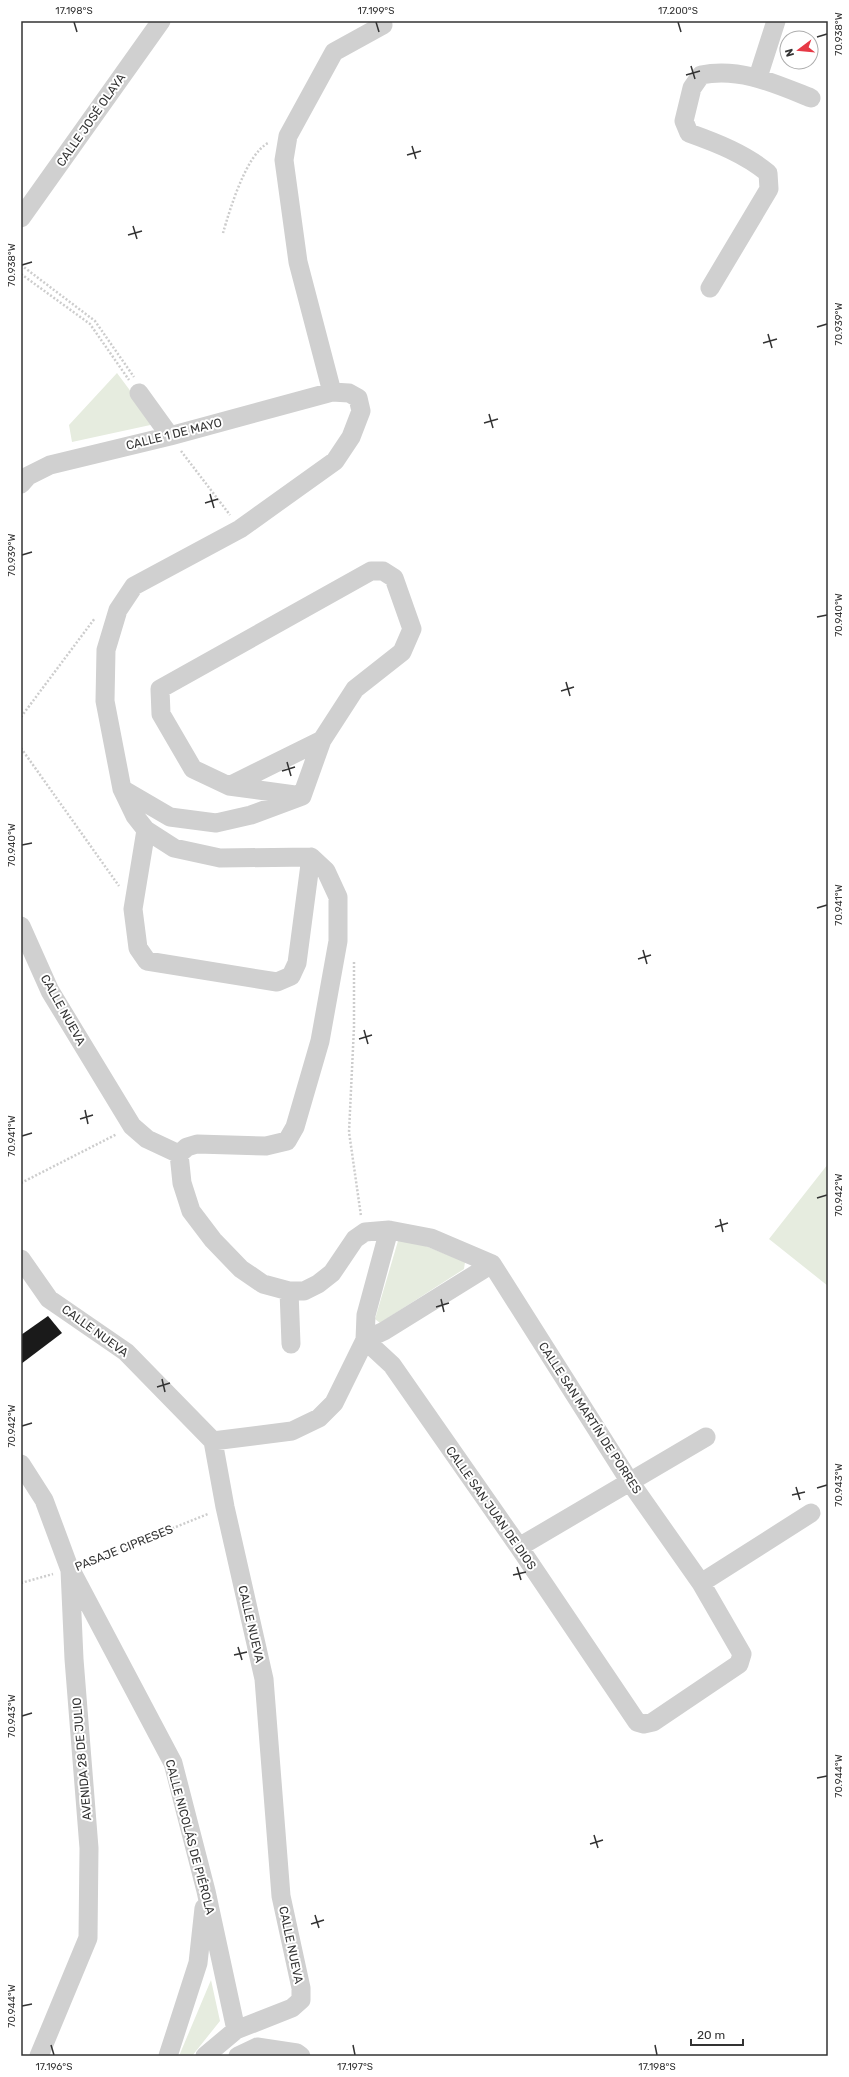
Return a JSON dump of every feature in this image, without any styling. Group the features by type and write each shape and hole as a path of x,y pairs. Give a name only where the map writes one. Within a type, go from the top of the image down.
{"street":[{"name":"CALLE JOSÉ OLAYA","path":"21,218 161,21"},
{"path":"758,77 776,21"},
{"path":"384,26 334,52 288,136 284,160 298,262 332,392 349,393 358,398 361,411 351,437 335,461 240,529 134,586 118,610 106,650 104,701 122,789 135,816 146,830 174,848 220,858 311,857 326,871 338,897 338,941 320,1041 295,1126 287,1141 266,1146 197,1144 187,1147 179,1154 182,1183 191,1211 213,1240 241,1269 263,1284 289,1291 304,1290 318,1284 332,1273 355,1239 365,1232 389,1230 431,1238 492,1264"},
{"path":"710,288 769,189 768,173 753,161 710,140 688,133 684,121 692,88 701,75 717,72 758,77 811,98"},
{"name":"CALLE 1 DE MAYO","path":"21,484 28,476 50,465 170,436 332,392"},
{"path":"139,394 170,436"},
{"path":"122,789 170,817 216,823 251,815 302,796 322,740 355,689 402,652 412,629 394,578 383,571 371,571 160,689 161,714 193,769 229,786 302,796"},
{"path":"229,786 322,740"},
{"path":"146,830 133,909 138,948 147,961 277,982 291,976 297,963 311,857"},
{"name":"CALLE NUEVA","path":"21,926 50,991 132,1126 147,1139 179,1154"},
{"path":"213,1441 292,1432 319,1418 334,1403 365,1340 366,1315 389,1230"},
{"name":"CALLE NUEVA","path":"21,1259 49,1298 126,1352 213,1441 225,1507 264,1679 281,1896 301,1988 301,2000 292,2008 236,2030 206,2056"},
{"path":"365,1340 384,1331 492,1264"},
{"name":"CALLE SAN MARTÍN DE PORRES","path":"492,1264 630,1482 701,1583 742,1654 739,1664"},
{"path":"289,1291 291,1344"},
{"name":"CALLE SAN JUAN DE DIOS","path":"365,1340 392,1365 519,1547 637,1722 644,1724 653,1722 739,1664"},
{"path":"519,1547 706,1437"},
{"name":"AVENIDA 28 DE JULIO","path":"21,1464 44,1500 70,1570 74,1659 90,1848 88,1938 39,2056"},
{"path":"701,1583 812,1513"},
{"name":"CALLE NICOLÁS DE PIÉROLA","path":"70,1570 173,1763 206,1892 236,2030"},
{"path":"168,2056 198,1963 206,1892"},
{"path":"238,2056 257,2047 297,2053 301,2056"}],"path":[{"path":"223,233 231,204 248,166 266,143 288,136"},
{"path":"21,265 95,322 140,384 139,394"},
{"path":"21,274 90,324 139,394"},
{"path":"170,436 240,529"},
{"path":"21,717 86,629"},
{"path":"21,748 110,873"},
{"path":"338,941 354,958 354,1027 349,1132 365,1232"},
{"path":"21,1183 132,1126"},
{"name":"PASAJE CIPRESES","path":"21,1583 70,1570 225,1507"}],"shaded area":[{"path":"117,373 155,424 72,442 69,425"},
{"path":"828,1164 828,1286 769,1239"},
{"path":"406,1238 465,1262 464,1269 380,1323 375,1319 398,1241"},
{"path":"211,1980 220,2021 192,2056 179,2056"}],"building":[{"path":"48,1316 62,1333 21,1364 21,1335"}]}
